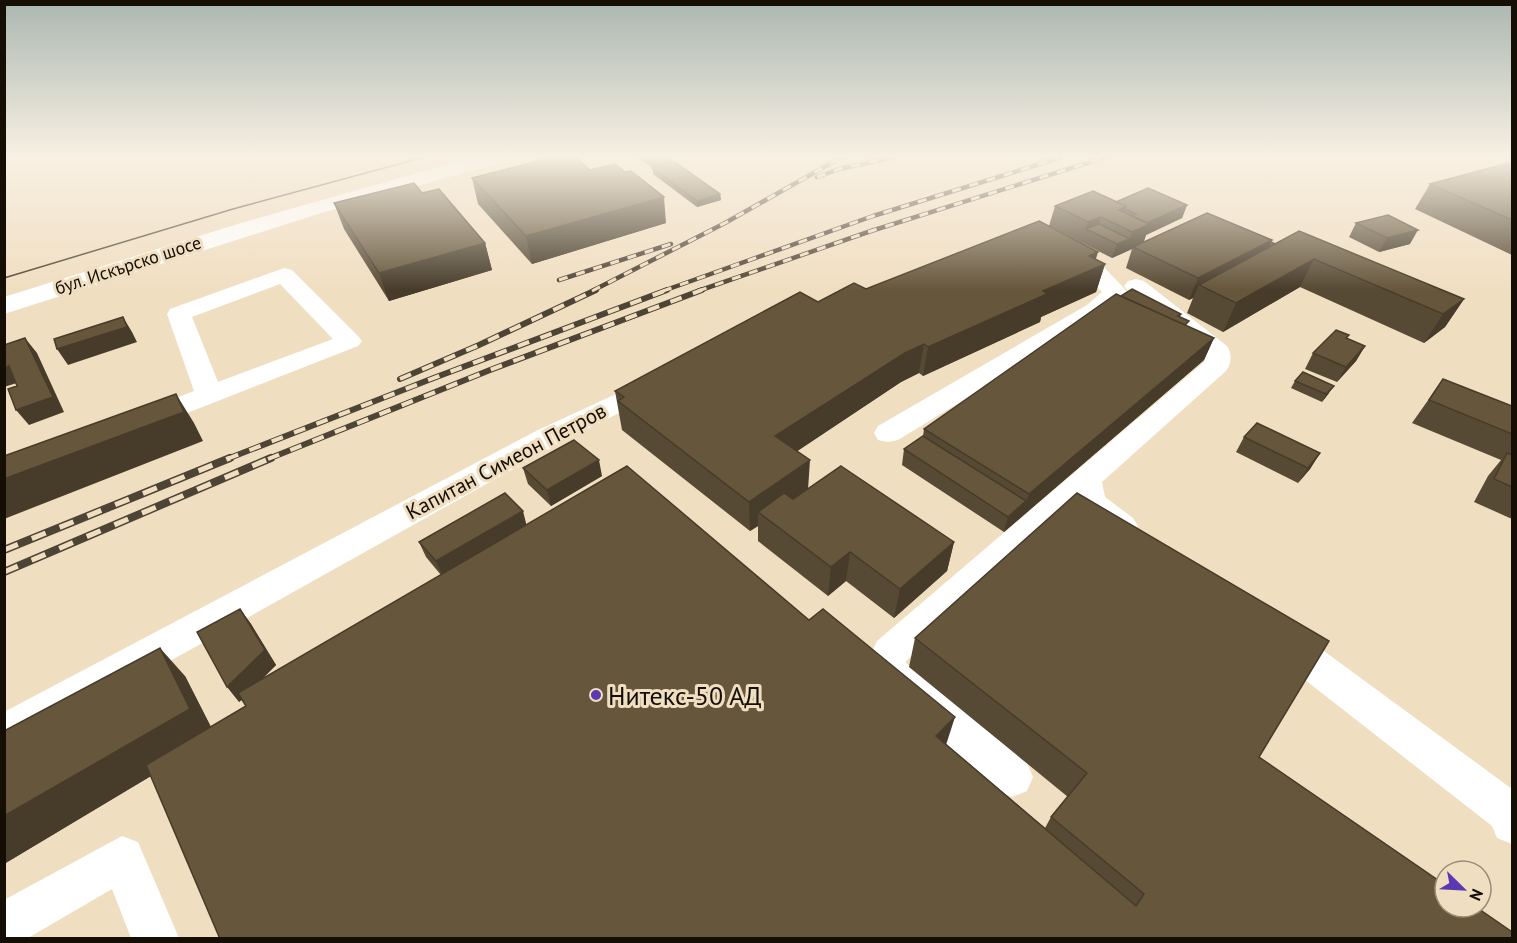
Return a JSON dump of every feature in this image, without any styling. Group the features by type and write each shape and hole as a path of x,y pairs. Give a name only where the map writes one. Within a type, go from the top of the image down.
{"main road":[{"name":"бул. Искърско шосе","path":"4,306 171,250 336,202"}],"street":[{"path":"888,434 1095,310 1115,292 1090,266 1050,248"},
{"path":"123,429 349,341 284,275 179,314 209,395"},
{"path":"1012,777 888,672 886,662 890,652 1217,365 1218,351 1136,286"},
{"name":"Капитан Симеон Петров","path":"4,733 548,437 675,374"},
{"path":"1086,479 1091,503 1148,544"},
{"path":"1253,620 1320,668 1508,812 1512,823"},
{"path":"4,926 122,858 155,939"}],"building":[{"path":"450,202 485,243 379,273 334,203"},
{"path":"494,202 646,202 526,236"},
{"path":"1065,202 1117,202 1126,206 1119,210 1150,224 1132,232 1101,217 1088,222 1055,206"},
{"path":"1116,202 1180,202 1187,205 1147,223 1131,216 1136,214 1125,209 1126,206"},
{"path":"1471,202 1512,202 1512,220"},
{"path":"1207,213 1272,240 1198,278 1133,247"},
{"path":"1388,215 1418,230 1387,238 1356,223"},
{"path":"1039,221 1098,252 1089,256 1105,264 1043,291 1047,294 928,347 924,344 905,353 775,436 810,460 749,502 618,401 624,397 615,391 800,292 818,302 854,283 866,289"},
{"path":"1099,224 1130,239 1117,244 1086,229"},
{"path":"1299,231 1464,299 1443,314 1314,259 1236,303 1199,285"},
{"path":"1132,289 1181,314 1178,316 1189,321 1185,325 1121,296"},
{"path":"1116,294 1214,338 1029,494 924,429"},
{"path":"123,317 127,327 57,349 54,339"},
{"path":"1336,330 1349,335 1346,338 1365,346 1346,367 1313,353"},
{"path":"25,338 53,397 16,410 8,389 17,386 9,366 4,368 4,345"},
{"path":"1303,372 1334,386 1326,394 1295,381"},
{"path":"1443,379 1512,406 1512,434 1429,400"},
{"path":"176,394 184,412 4,479 4,456"},
{"path":"1257,423 1320,453 1308,468 1244,437"},
{"path":"923,436 1026,501 1008,517 904,449"},
{"path":"574,440 599,460 547,490 523,468"},
{"path":"1507,453 1512,455 1512,487 1494,479"},
{"name":"Нитекс-50 АД","path":"627,466 809,620 823,609 955,717 936,736 1136,906 1144,894 1051,817 1087,773 915,638 1077,493 1329,641 1259,757 1433,877 1433,919 1493,919 1512,932 1512,939 220,939 146,765 246,706 238,693"},
{"path":"841,466 954,542 900,589 850,552 831,567 758,512 784,493 793,499"},
{"path":"505,493 523,511 436,561 419,542"},
{"path":"240,609 265,650 227,687 197,632"},
{"path":"160,648 190,709 4,816 4,731"}],"tram line":[{"path":"4,278 259,202"}],"railway":[{"path":"592,291 762,202"},
{"path":"663,291 918,202"},
{"path":"698,291 871,231 963,202"},
{"path":"559,280 671,244"},
{"path":"400,379 596,290"},
{"path":"227,459 667,290"},
{"path":"268,459 490,370 702,290"},
{"path":"4,550 230,458"},
{"path":"4,572 271,458"}],"place":[{"name":"Нитекс-50 АД","path":"596,695"}]}
